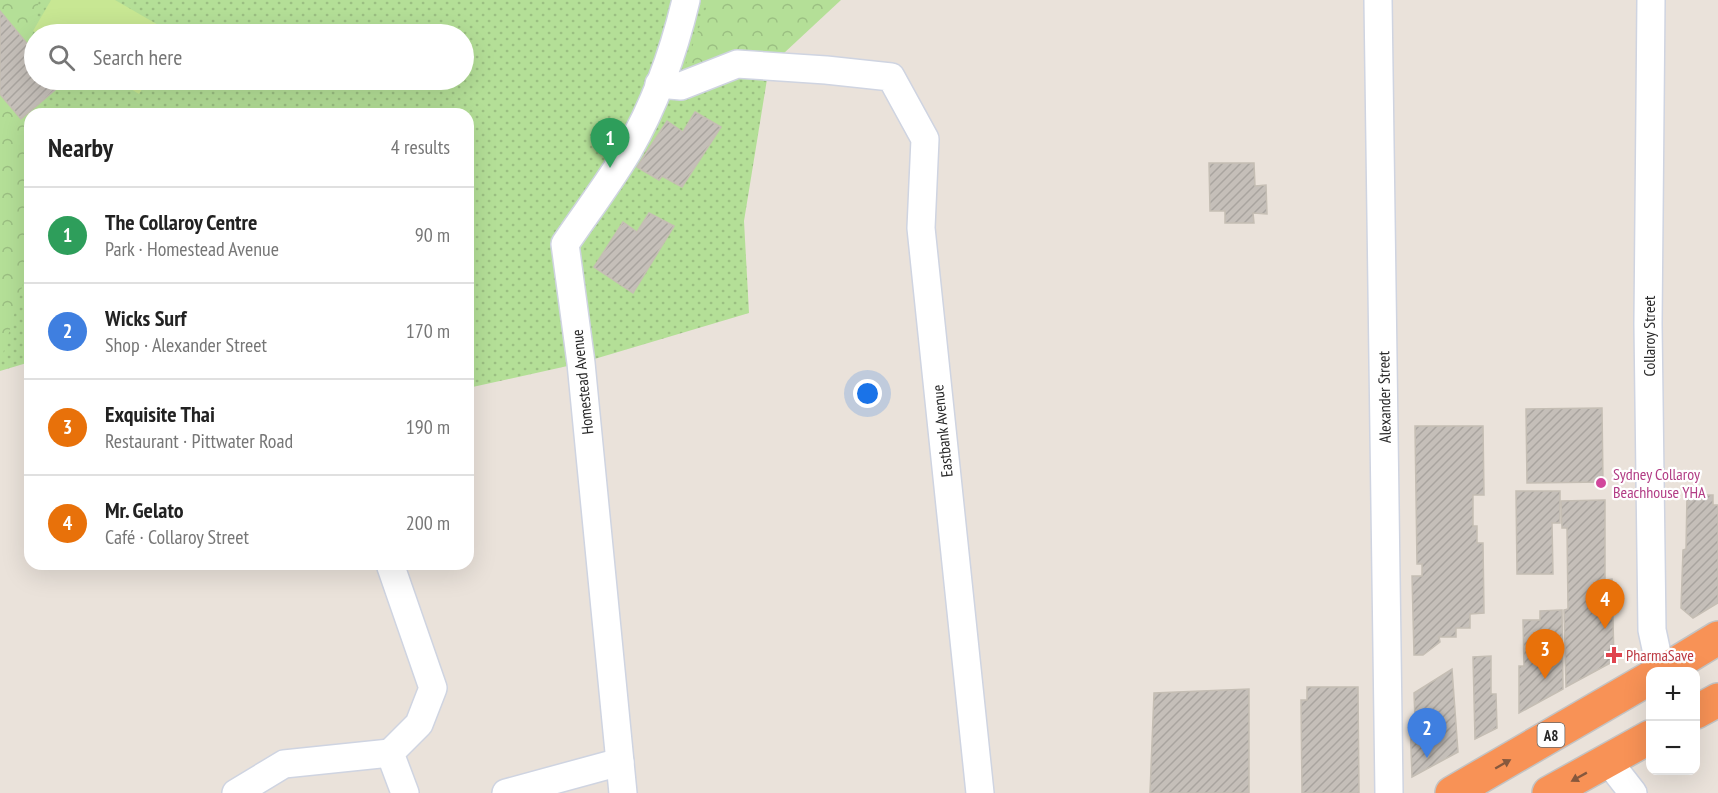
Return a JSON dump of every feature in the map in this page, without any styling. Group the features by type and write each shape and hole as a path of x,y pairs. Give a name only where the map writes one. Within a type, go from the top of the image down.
{"highway":[{"path":"1670,667 1718,638"},
{"name":"A8","path":"1452,793 1646,680"},
{"path":"1700,709 1718,700"},
{"path":"1550,793 1646,739"}],"street":[{"name":"Homestead Avenue","path":"623,793 581,363 565,244 628,151 659,84 686,0"},
{"name":"Alexander Street","path":"1378,0 1389,793"},
{"name":"Collaroy Street","path":"1651,0 1648,324 1652,630 1661,667"},
{"name":"Eastbank Avenue","path":"659,84 681,86 737,64 891,77 925,139 921,228 980,793"},
{"path":"236,793 284,764 390,753 419,724 433,688 392,570"},
{"path":"390,753 405,793"},
{"path":"1608,761 1633,793"},
{"path":"506,793 620,762"}],"green space":[{"path":"0,0 774,0 769,67 744,221 749,313 581,363 474,387 474,108 24,108 24,364 0,371"},
{"path":"0,0 39,0 34,24 24,24 24,90 30,90 29,108 24,108 24,280 0,364"},
{"path":"51,0 115,0 157,24 37,24"},
{"path":"709,0 841,0 769,67 684,70"}],"building":[{"path":"0,11 24,40 24,90 55,90 34,108 24,108 24,116 21,119 0,94"},
{"path":"695,112 721,127 682,187 662,176 659,180 637,167 667,121 683,132"},
{"path":"1209,163 1254,163 1255,186 1266,185 1267,214 1253,213 1254,223 1225,223 1225,211 1210,211"},
{"path":"649,213 674,226 633,293 594,267 623,222 637,232"},
{"path":"1602,408 1603,482 1527,483 1526,409"},
{"path":"1415,426 1483,426 1484,495 1473,495 1473,526 1477,526 1477,543 1483,543 1484,613 1470,614 1470,628 1456,628 1456,637 1439,637 1440,642 1423,655 1414,655 1412,576 1422,576 1422,564 1417,564"},
{"path":"1516,491 1560,491 1560,523 1552,523 1553,574 1517,574"},
{"path":"1687,495 1713,495 1713,505 1718,505 1718,603 1693,618 1681,608 1683,550 1686,549"},
{"path":"1605,500 1605,580 1612,579 1614,661 1566,687 1564,610 1568,609 1567,528 1562,528 1561,501"},
{"path":"1562,610 1563,689 1519,713 1519,666 1524,666 1523,620 1540,620 1540,611"},
{"path":"1491,656 1491,694 1496,694 1497,728 1475,739 1473,657"},
{"path":"1452,669 1458,752 1412,777 1410,720 1415,720 1414,693"},
{"path":"1307,687 1358,687 1359,793 1302,793 1301,700 1307,700"},
{"path":"1249,689 1249,793 1150,793 1154,693"}],"place":[{"name":"The Collaroy Centre","path":"610,168"},
{"name":"Sydney Collaroy Beachhouse YHA","path":"1601,483"},
{"name":"Mr. Gelato","path":"1605,629"},
{"name":"PharmaSave","path":"1614,655"},
{"name":"Exquisite Thai","path":"1545,679"},
{"name":"Wicks Surf","path":"1427,758"}]}
